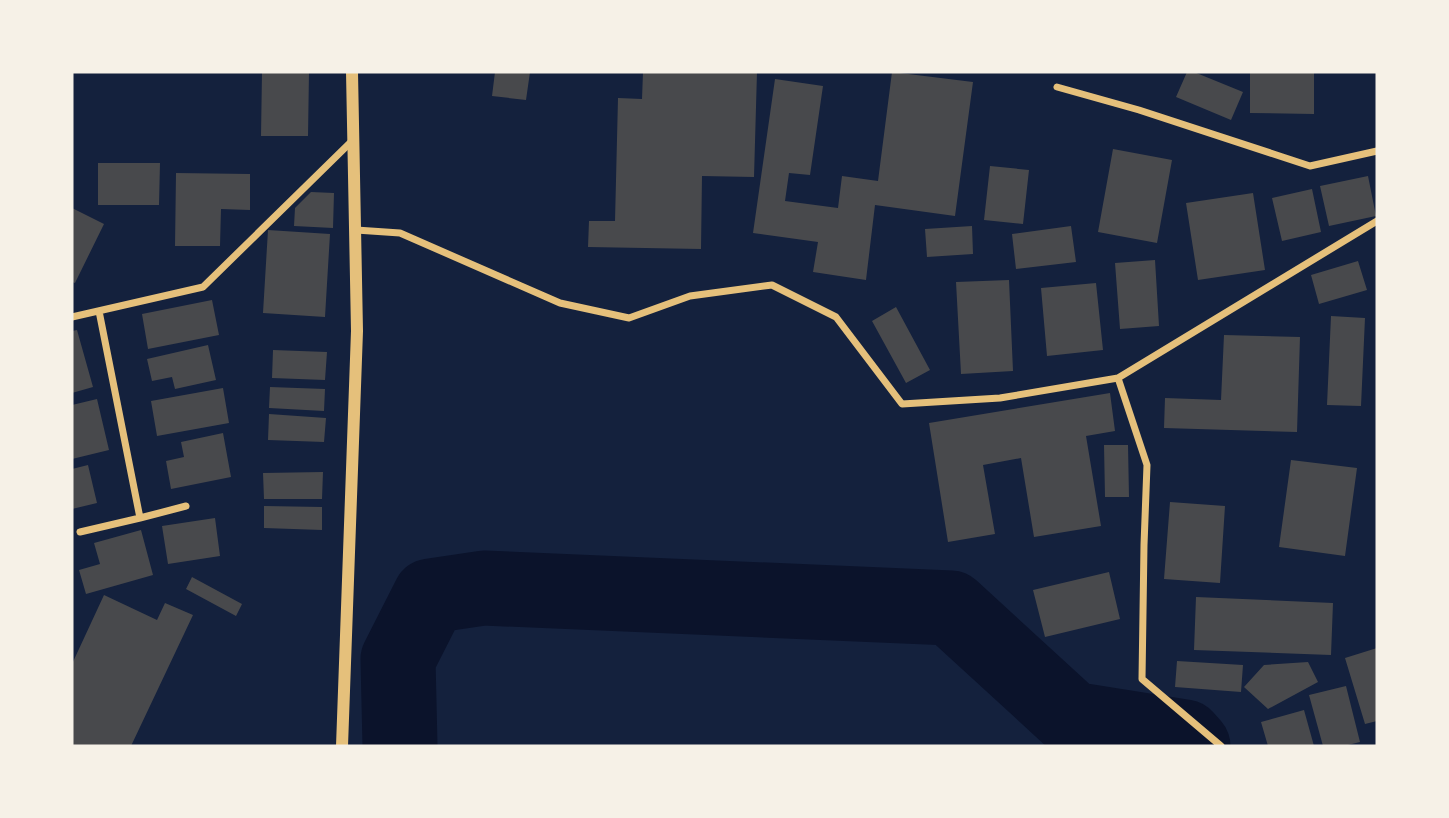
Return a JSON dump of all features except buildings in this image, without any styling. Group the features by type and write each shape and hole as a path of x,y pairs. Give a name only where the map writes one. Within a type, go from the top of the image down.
{"street":[{"path":"342,743 357,331 352,72"},
{"path":"1057,87 1139,110 1310,166 1377,151"},
{"path":"72,317 203,287 354,138"},
{"path":"356,230 400,233 560,303 629,318 690,296 772,285 836,317 902,404 1000,398 1118,378 1377,221"},
{"path":"99,311 140,518"},
{"path":"1118,378 1147,465 1142,679 1221,746"},
{"path":"80,533 186,506"}],"waterway":[{"path":"400,746 398,659 430,596 484,588 951,608 1072,719 1185,737 1193,746"}]}
